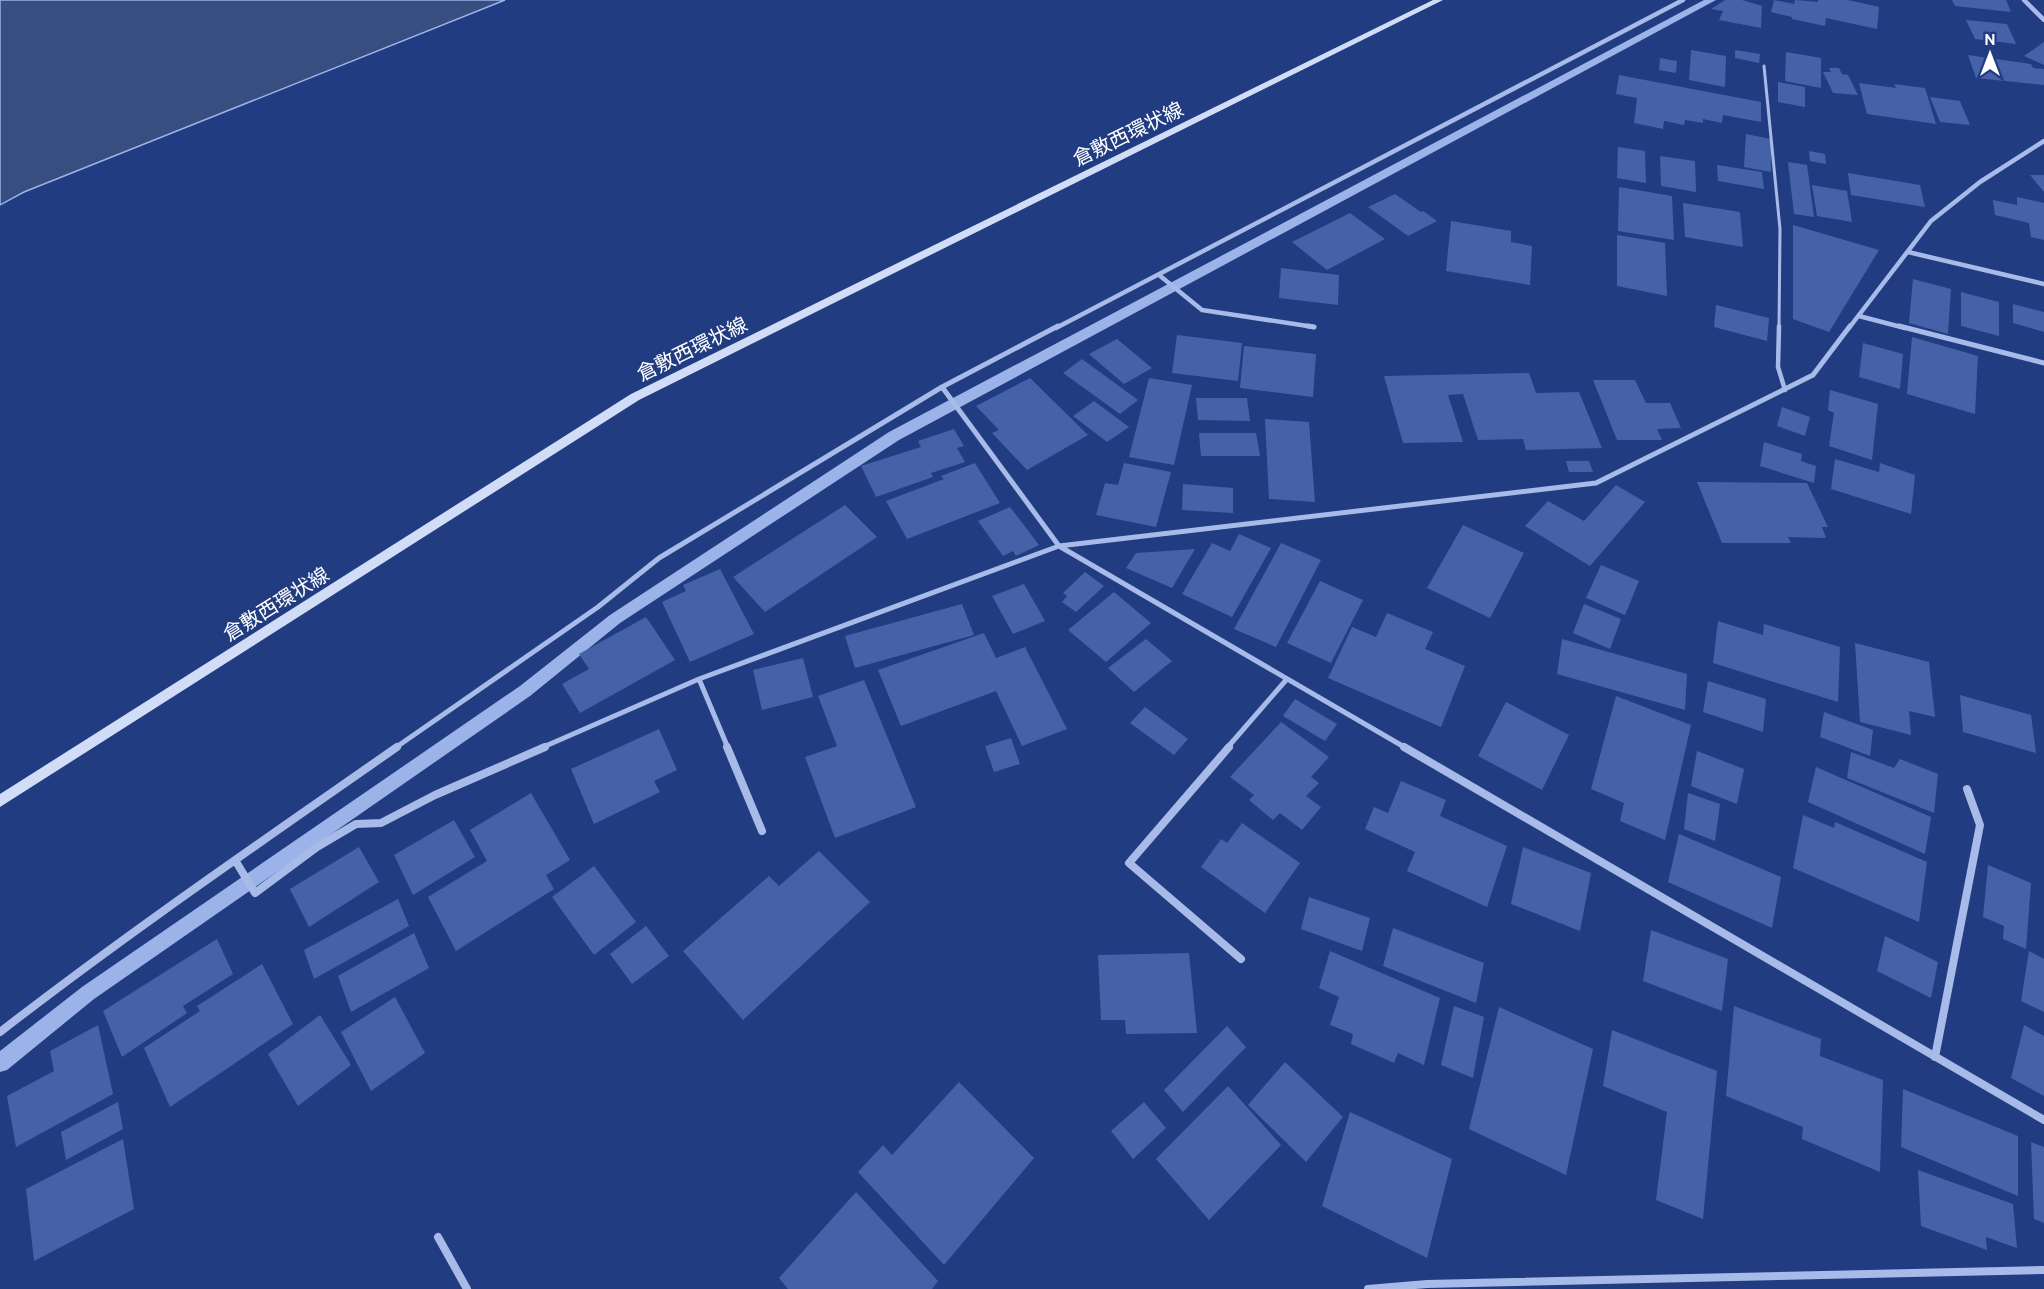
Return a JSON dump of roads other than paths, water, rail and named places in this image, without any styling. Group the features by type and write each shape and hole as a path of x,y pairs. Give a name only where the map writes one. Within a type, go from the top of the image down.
{"main road":[{"name":"倉敷西環状線","path":"0,801 635,397 1439,0"}],"street":[{"path":"0,1032 61,985 235,860 598,607 659,558 942,387 1683,0"},
{"path":"2024,0 2044,20"},
{"path":"235,860 255,893 317,847 357,824 381,823 435,795 699,679 1059,546 1596,483 1813,375 1931,221 1980,182 2044,141"},
{"path":"1908,252 2044,284"},
{"path":"1159,275 1202,310 1314,327"},
{"path":"1859,316 2044,363"},
{"path":"942,387 1059,546 2044,1120"},
{"path":"699,679 762,831"},
{"path":"1241,959 1130,863 1287,679"},
{"path":"1935,1057 1980,825 1966,789"},
{"path":"438,1237 467,1289"},
{"path":"1368,1289 1427,1284 1528,1285 2044,1270"}],"lane":[{"path":"1764,66 1780,229 1778,367 1785,390"}],"water":[{"path":"0,0 505,0 24,192 0,205"}],"waterway":[{"path":"0,1063 88,993 525,691 615,619 894,436 1711,0"}]}
